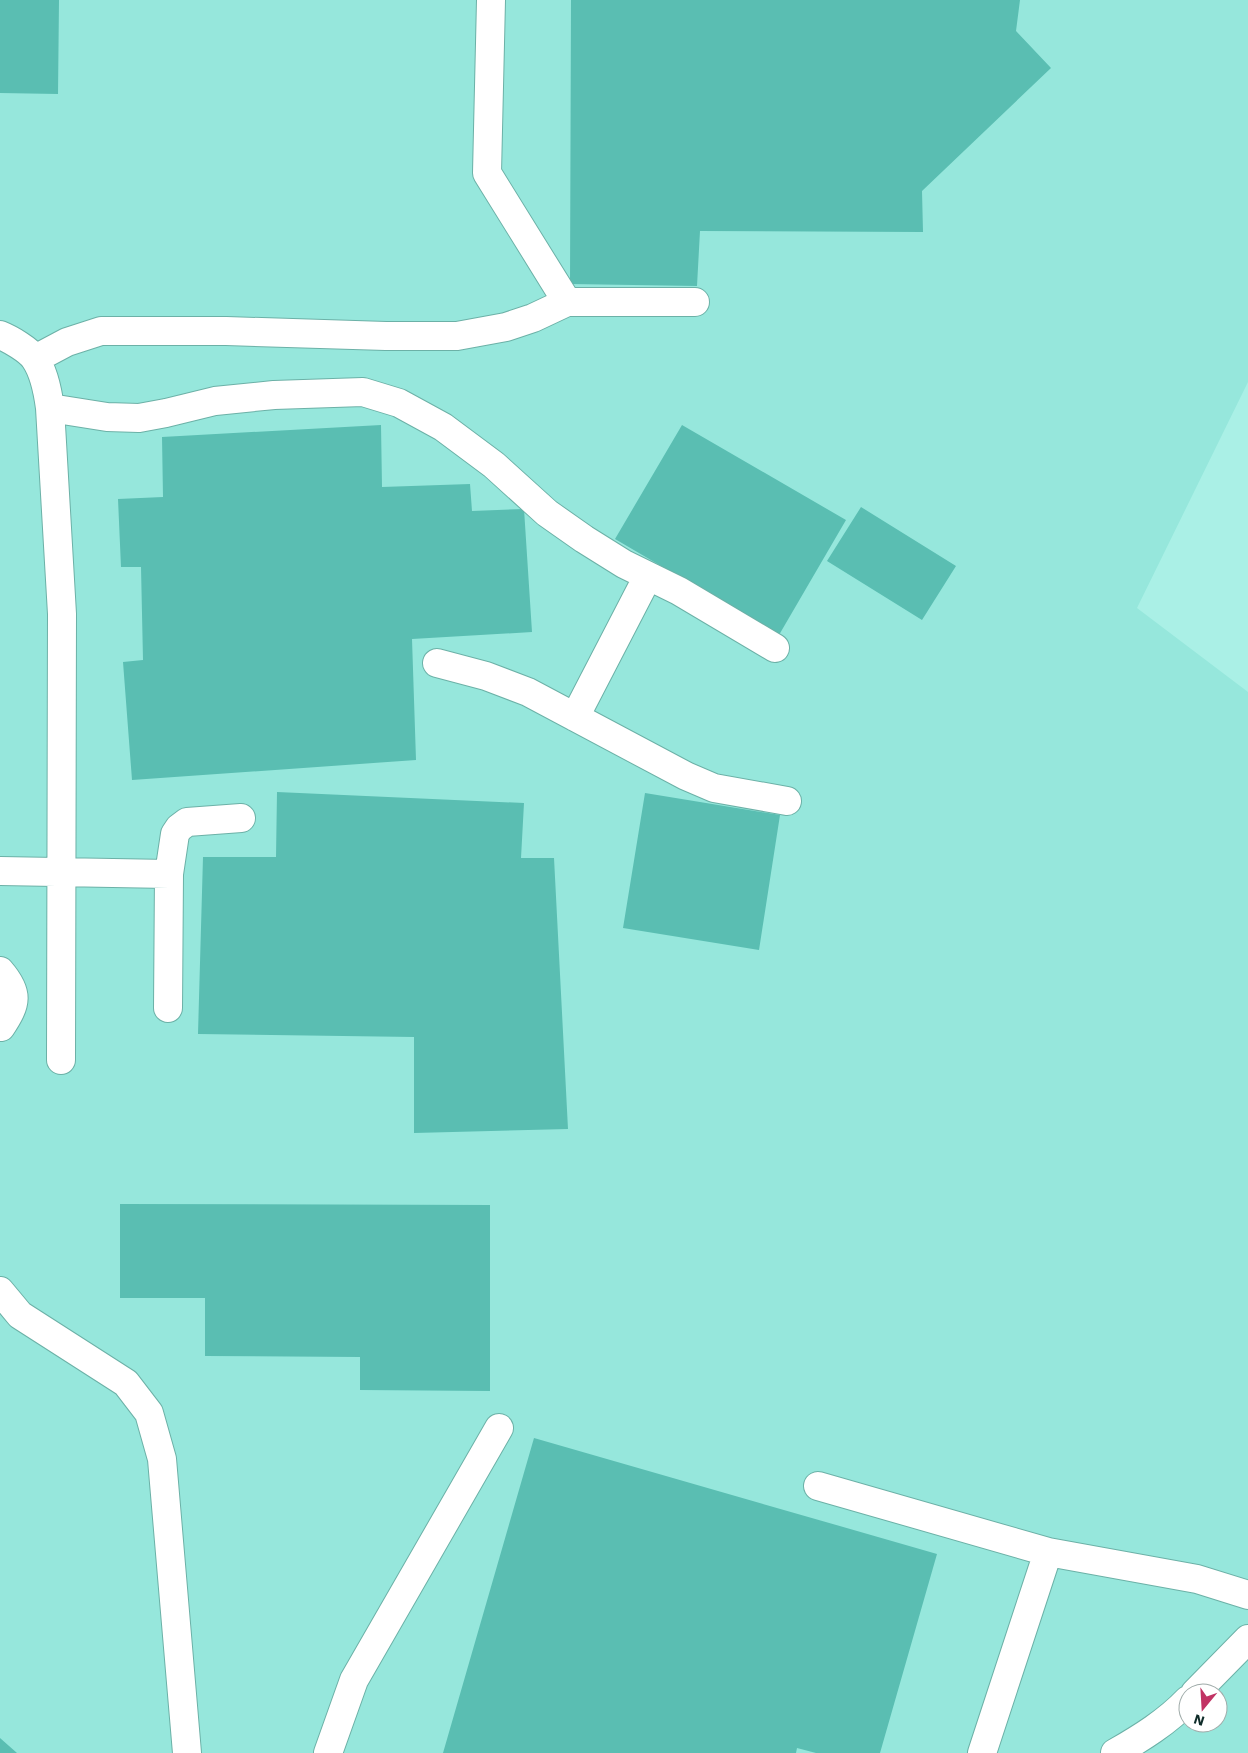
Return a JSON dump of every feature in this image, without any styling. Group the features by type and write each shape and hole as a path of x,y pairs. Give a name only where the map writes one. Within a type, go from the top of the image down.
{"street":[{"path":"491,0 487,173 567,302"},
{"path":"35,359 67,342 101,331 226,331 386,336 457,336 506,327 533,318 567,302 695,302"},
{"path":"0,335 11,340 35,359 47,390 50,408 62,614 61,1060"},
{"path":"50,408 107,417 139,418 166,414 215,401 274,395 363,392 399,403 443,428 494,465 546,513 624,564 679,591 775,648"},
{"path":"575,717 648,576"},
{"path":"437,663 486,676 528,692 686,776 714,788 787,800"},
{"path":"168,1008 169,874 175,834 187,822 241,818"},
{"path":"0,871 169,874"},
{"path":"0,971 11,984 14,997 9,1015 1,1027"},
{"path":"0,1292 20,1315 126,1383 149,1413 162,1459 187,1753"},
{"path":"328,1753 354,1680 499,1428"},
{"path":"818,1486 1048,1552 1197,1579 1248,1595"},
{"path":"982,1753 1048,1552"},
{"path":"1205,1683 1248,1638"},
{"path":"1115,1753 1143,1737 1178,1710"}],"shaded area":[{"path":"0,0 1248,0 1248,382 1137,608 1248,692 1248,1753 0,1753"}],"building":[{"path":"0,0 59,0 58,94 0,93"},
{"path":"571,0 1020,0 1016,31 1051,68 922,191 923,232 700,231 697,286 570,284"},
{"path":"381,425 382,487 470,484 472,511 524,509 532,632 412,639 416,760 132,780 123,662 143,660 141,567 121,567 118,499 163,497 162,437"},
{"path":"682,425 846,520 779,635 615,539"},
{"path":"861,507 956,566 922,620 827,561"},
{"path":"277,792 524,803 521,858 554,858 568,1129 414,1133 414,1037 198,1034 203,857 276,857"},
{"path":"645,793 780,815 759,950 623,928"},
{"path":"120,1204 490,1205 490,1391 360,1390 360,1357 205,1356 205,1298 120,1298"},
{"path":"534,1438 937,1554 880,1753 816,1753 797,1748 796,1753 443,1753"},
{"path":"0,1738 17,1753 0,1753"}]}
